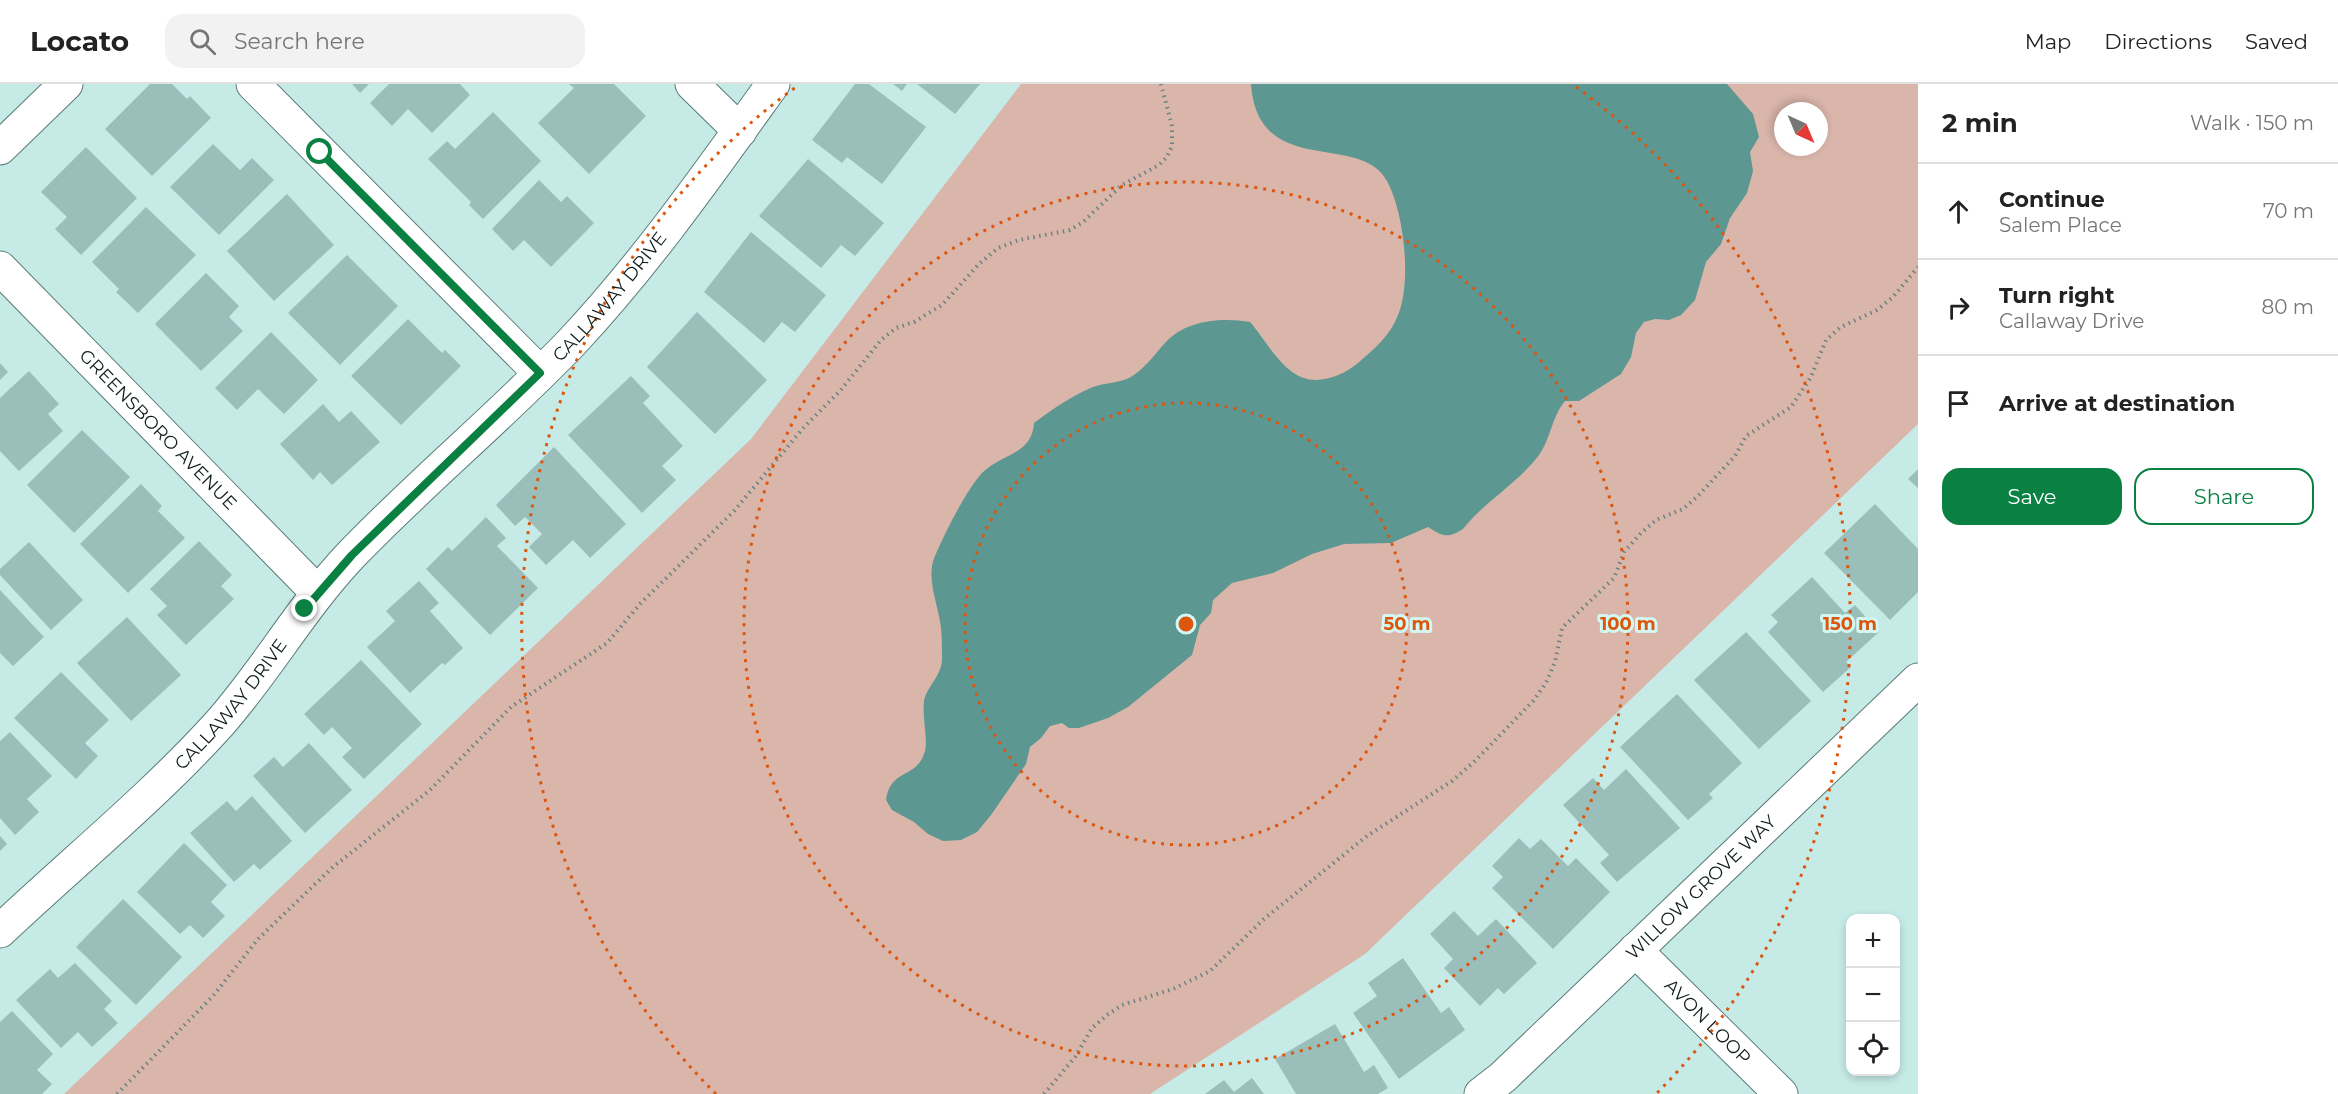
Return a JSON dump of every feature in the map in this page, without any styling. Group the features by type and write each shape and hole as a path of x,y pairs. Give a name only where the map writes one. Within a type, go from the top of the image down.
{"street":[{"path":"0,148 66,84"},
{"path":"253,84 540,373"},
{"path":"692,84 740,131"},
{"name":"CALLAWAY DRIVE","path":"0,930 219,724 257,678 317,592 352,555 568,346 636,270 773,84"},
{"name":"GREENSBORO AVENUE","path":"0,268 317,592"},
{"name":"WILLOW GROVE WAY","path":"1481,1094 1503,1077 1918,680"},
{"name":"AVON LOOP","path":"1635,950 1781,1094"}],"path":[{"path":"117,1094 213,996 258,939 333,867 430,790 511,707 607,643 640,604 734,511 805,426 840,391 881,340 896,328 942,305 979,264 998,248 1019,240 1070,230 1083,222 1122,185 1159,165 1167,157 1172,146 1172,126 1161,84"},
{"path":"1044,1094 1075,1057 1092,1028 1107,1015 1122,1005 1173,989 1210,971 1264,919 1367,836 1452,781 1474,762 1533,701 1546,683 1555,662 1563,627 1614,578 1624,552 1641,533 1656,520 1677,512 1697,497 1736,456 1746,436 1791,407 1810,377 1826,340 1841,327 1877,310 1893,297 1918,267"}],"shaded area":[{"path":"1021,84 1918,84 1918,424 1365,954 1150,1094 64,1094 751,439"}],"water":[{"path":"1251,84 1727,84 1753,114 1759,137 1750,152 1753,171 1747,193 1730,218 1721,244 1706,262 1695,300 1681,315 1669,320 1655,319 1644,322 1636,333 1631,357 1621,374 1579,401 1565,401 1557,413 1539,455 1463,529 1445,535 1428,527 1391,543 1344,544 1312,554 1273,573 1232,583 1213,600 1211,613 1200,625 1192,655 1128,707 1108,718 1079,728 1069,728 1062,723 1050,726 1030,747 1026,764 977,832 961,840 943,841 928,834 914,822 892,810 886,800 893,782 916,766 925,751 924,701 942,660 941,628 932,583 932,565 956,513 982,473 1022,448 1032,434 1034,423 1048,413 1093,387 1120,381 1134,375 1173,335 1193,325 1216,320 1250,322 1275,355 1290,370 1307,379 1320,380 1341,374 1358,363 1376,347 1395,323 1405,284 1404,247 1398,210 1387,181 1374,166 1356,158 1290,144 1272,133 1258,114"}],"building":[{"path":"150,84 172,84 187,99 190,96 211,118 152,176 105,129"},
{"path":"352,84 369,84 360,93"},
{"path":"389,84 460,84 470,95 432,133 408,109 392,126 370,103"},
{"path":"569,84 614,84 646,116 589,174 538,123 574,88"},
{"path":"855,84 869,84 926,127 882,184 847,157 842,163 812,140"},
{"path":"893,84 907,84 902,91"},
{"path":"917,84 980,84 955,114"},
{"path":"493,112 541,161 483,219 469,205 471,202 428,159 447,141 455,149"},
{"path":"213,144 240,170 252,158 274,180 219,235 170,187"},
{"path":"86,147 137,198 81,255 55,229 67,217 41,192"},
{"path":"808,159 884,223 855,256 841,245 821,268 759,216"},
{"path":"539,180 561,202 567,196 594,223 551,267 524,240 513,251 492,229"},
{"path":"287,194 334,245 274,301 227,251"},
{"path":"146,207 196,255 138,313 116,292 119,289 92,262"},
{"path":"751,232 826,295 795,332 782,322 764,343 704,292"},
{"path":"347,255 398,306 340,365 288,313"},
{"path":"206,273 239,306 229,317 243,331 201,371 155,324"},
{"path":"697,312 767,380 715,434 647,367"},
{"path":"408,319 442,353 445,350 461,366 401,425 351,376"},
{"path":"271,332 318,380 284,414 258,389 237,410 215,388"},
{"path":"0,363 8,372 0,380"},
{"path":"29,371 59,404 48,414 63,431 19,471 0,451 0,398"},
{"path":"631,376 650,396 643,403 683,446 662,466 676,480 642,513 568,435"},
{"path":"323,404 339,422 351,411 380,442 332,485 320,472 313,480 280,444"},
{"path":"82,430 130,477 74,533 27,485"},
{"path":"554,447 626,524 590,558 573,540 546,565 529,547 542,534 525,517 515,526 496,505"},
{"path":"1918,469 1918,488 1908,479"},
{"path":"141,484 162,506 158,511 185,538 128,593 80,544"},
{"path":"1875,504 1918,549 1918,592 1890,620 1824,553"},
{"path":"486,517 506,538 497,546 538,588 490,635 426,569 448,547 452,551"},
{"path":"199,541 232,575 221,586 234,599 186,645 157,615 167,606 150,589"},
{"path":"29,542 83,600 51,630 0,575 0,569"},
{"path":"1812,577 1845,613 1855,605 1879,632 1846,662 1851,667 1823,692 1768,632 1778,622 1771,615"},
{"path":"419,581 439,603 430,611 463,648 445,665 442,663 410,693 367,647 395,621 386,611"},
{"path":"0,590 44,637 13,666 0,653"},
{"path":"127,617 181,675 131,721 77,663"},
{"path":"1746,632 1811,701 1759,749 1694,680"},
{"path":"361,660 422,724 364,779 342,757 352,748 332,727 324,735 304,714"},
{"path":"61,672 109,720 85,743 98,756 76,779 14,718"},
{"path":"1677,694 1742,763 1709,794 1713,798 1688,820 1620,747"},
{"path":"10,732 52,776 27,799 39,812 15,835 0,818 0,741"},
{"path":"309,743 352,790 305,833 253,776 274,757 283,767"},
{"path":"1626,769 1680,828 1617,882 1600,863 1609,855 1563,805 1593,778 1604,790"},
{"path":"252,796 292,841 260,870 254,864 234,882 190,833 227,801 236,811"},
{"path":"0,836 7,844 0,851"},
{"path":"1519,838 1530,849 1541,839 1568,866 1576,858 1610,892 1553,949 1492,888 1503,877 1492,866"},
{"path":"184,843 227,885 211,902 225,916 203,938 190,925 180,934 137,892"},
{"path":"123,899 182,957 136,1005 76,947"},
{"path":"1454,911 1478,936 1496,919 1537,963 1504,994 1498,988 1480,1006 1444,968 1453,959 1430,934"},
{"path":"1403,958 1441,1013 1449,1007 1465,1030 1399,1079 1353,1013 1377,996 1368,983"},
{"path":"75,963 112,1001 104,1009 118,1023 92,1047 78,1032 61,1048 16,1000 50,969 58,978"},
{"path":"12,1011 53,1054 37,1070 52,1084 42,1094 0,1094 0,1022"},
{"path":"1335,1024 1364,1072 1374,1065 1388,1088 1378,1094 1296,1094 1275,1059"},
{"path":"1252,1078 1264,1094 1205,1094 1224,1080 1234,1092"}],"route":[{"path":"305,609 317,592 352,555 540,373 320,152"}]}
